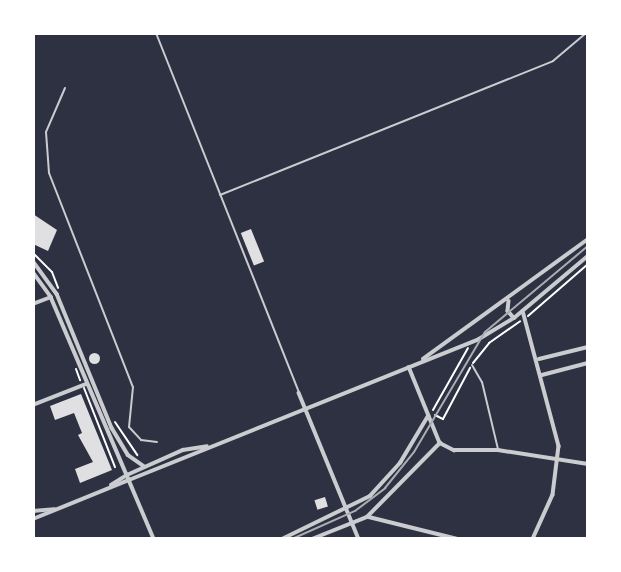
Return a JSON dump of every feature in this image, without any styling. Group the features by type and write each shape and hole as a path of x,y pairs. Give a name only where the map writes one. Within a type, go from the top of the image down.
{"street":[{"path":"421,361 588,239"},
{"path":"33,519 479,339 514,318 588,256"},
{"path":"33,261 50,279 112,428 128,455 144,466"},
{"path":"33,272 51,297 84,384 127,475 153,539"},
{"path":"33,303 51,297"},
{"path":"509,298 508,311 514,318"},
{"path":"523,311 527,317 542,375 559,460 550,506 533,539"},
{"path":"538,359 588,347"},
{"path":"542,375 588,363"},
{"path":"408,366 441,442 454,450 498,450 588,464"},
{"path":"33,405 84,384"},
{"path":"299,393 345,512 359,539"},
{"path":"282,539 345,512 385,481 430,414"},
{"path":"313,539 367,517 441,442"},
{"path":"107,488 144,466 212,445"},
{"path":"33,511 57,509"},
{"path":"367,517 458,539"}],"lane":[{"path":"156,33 299,393"},
{"path":"220,195 553,61 586,33"},
{"path":"65,88 48,123 45,152 50,179 133,387 129,427 141,440 157,442"},
{"path":"472,365 482,382 498,450"}],"path":[{"path":"464,358 430,414 443,419 472,365 489,343 527,317 588,264"},
{"path":"84,384 116,467"}],"building":[{"path":"33,214 57,230 48,251 33,244"},
{"path":"251,229 264,261 254,266 241,233"},
{"path":"94,353 98,354 98,362 94,363 90,362 89,358 90,354"},
{"path":"81,394 112,470 80,483 75,469 93,462 78,435 82,433 74,413 55,420 50,406"},
{"path":"325,497 328,507 317,510 314,500"}],"tram line":[{"path":"292,539 355,511 385,488 414,452 485,332 588,246"}]}
